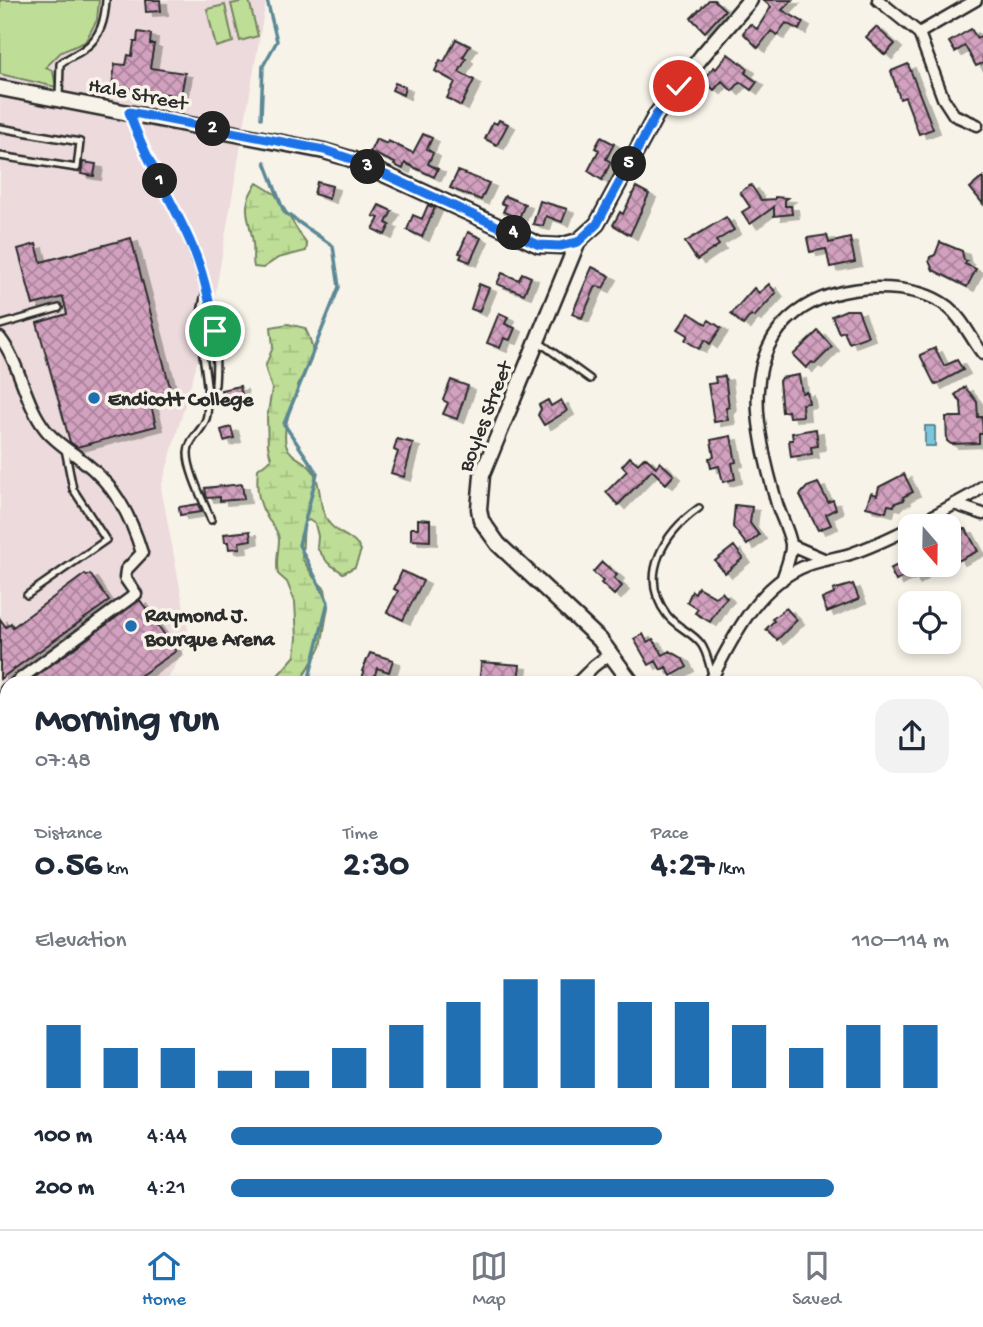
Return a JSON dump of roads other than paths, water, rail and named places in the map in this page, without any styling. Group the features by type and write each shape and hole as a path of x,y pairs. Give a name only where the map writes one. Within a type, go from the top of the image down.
{"main road":[{"path":"578,242 597,224 656,115 750,0"},
{"name":"Hale Street","path":"0,88 324,150 351,159 539,245 560,246 578,242"},
{"name":"Boyles Street","path":"578,242 482,474 478,509 481,520 498,544 579,619 611,653 627,676"}],"street":[{"path":"878,0 919,33 943,98 954,115 977,125"},
{"path":"919,33 976,0"},
{"path":"782,580 791,545 776,503 768,467 758,419 757,390 761,363 772,338 793,314 819,298 852,289 891,288 926,294 949,307 969,330 983,354"},
{"path":"0,338 11,353 37,417 47,432 97,472 118,496 136,531 142,553 125,570 125,578 136,594 24,676"},
{"path":"935,514 983,486"},
{"path":"954,504 983,514"},
{"path":"714,676 741,623 770,589 808,565 874,546 898,534"},
{"path":"791,545 827,560"},
{"path":"584,676 611,653"}],"lane":[{"path":"59,99 60,64 87,48 97,36 105,20 106,0"},
{"path":"129,112 189,240 206,288 215,331 215,385"},
{"path":"0,128 80,142 77,168 0,156"},
{"path":"206,288 199,323 207,384 207,414 204,425 191,442 188,455 211,520"},
{"path":"0,325 59,308"},
{"path":"537,340 590,379"},
{"path":"27,595 106,540 73,489 64,446"},
{"path":"699,508 671,531 657,560 655,586 667,615 702,645 711,676"}],"water":[{"path":"925,426 935,426 935,446 925,446"}],"waterway":[{"path":"261,118 263,66 277,41 267,0"},
{"path":"265,162 284,212 333,246 339,287 284,424 317,473 299,545 328,602 310,676"}],"place":[{"name":"Endicott College","path":"94,398"},
{"name":"Raymond J. Bourque Arena","path":"131,626"}]}
